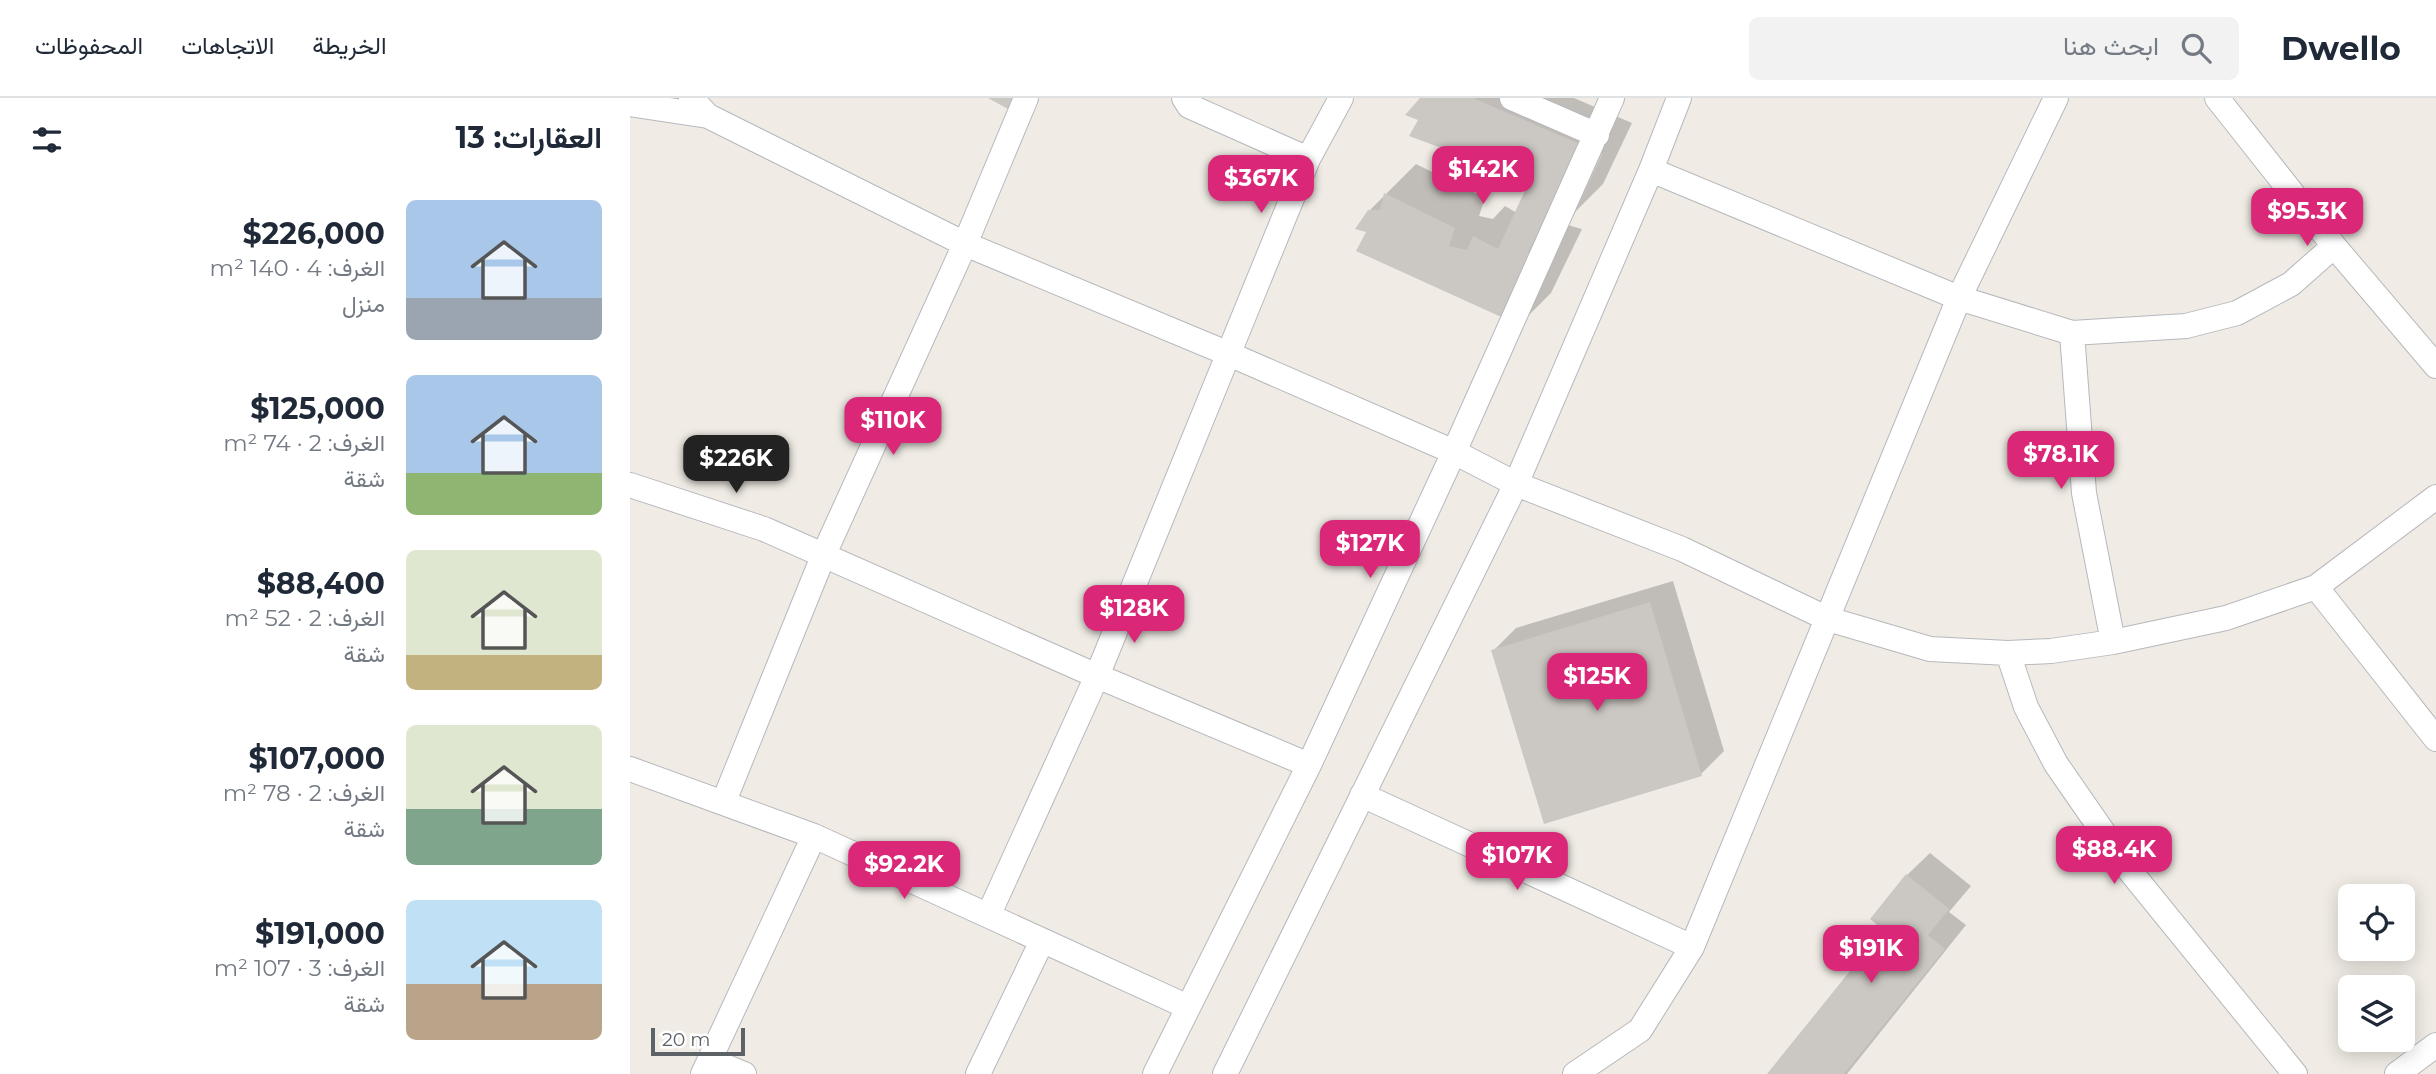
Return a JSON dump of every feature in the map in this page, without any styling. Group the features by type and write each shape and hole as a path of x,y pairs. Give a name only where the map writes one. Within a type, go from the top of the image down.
{"street":[{"path":"724,802 824,554 965,244 1026,98"},
{"path":"1184,98 1189,106 1308,159"},
{"path":"989,914 1097,676 1308,159 1340,98"},
{"path":"1512,98 1597,135"},
{"path":"1155,1074 1309,765 1454,452 1612,98"},
{"path":"1224,1074 1516,484 1679,98"},
{"path":"1575,1074 1640,1030 1692,947 1959,298 2056,98"},
{"path":"2217,98 2334,246 2436,366"},
{"path":"630,104 699,107 965,244 1229,354 1454,452 1516,484 1682,550 1828,620 1930,649 2008,653 2051,651 2113,642 2226,618 2316,587 2436,497"},
{"path":"1650,170 1959,298 2072,333 2186,326 2237,313 2291,284 2334,246"},
{"path":"2072,333 2084,493 2113,642"},
{"path":"630,485 764,529 1097,676 1309,765"},
{"path":"2316,587 2436,739"},
{"path":"2008,653 2026,707 2056,764 2130,871 2295,1074"},
{"path":"630,769 814,836 1188,1007"},
{"path":"1362,795 1692,947"},
{"path":"744,1074 706,1067 814,836"},
{"path":"978,1074 1042,942"},
{"path":"2397,1074 2436,1045"}],"building":[{"path":"988,98 1026,98 1019,115"},
{"path":"1420,98 1473,98 1603,154 1573,217 1552,207 1528,252 1551,258 1521,326 1356,251 1366,232 1355,229 1368,210 1380,210 1384,193 1455,228 1449,246 1467,250 1473,236 1498,249 1527,186 1495,168 1409,136 1418,120 1405,115"},
{"path":"1650,602 1702,776 1544,824 1491,650"},
{"path":"1906,874 1949,909 1928,935 1945,949 1844,1074 1767,1074 1883,930 1870,919"}]}
